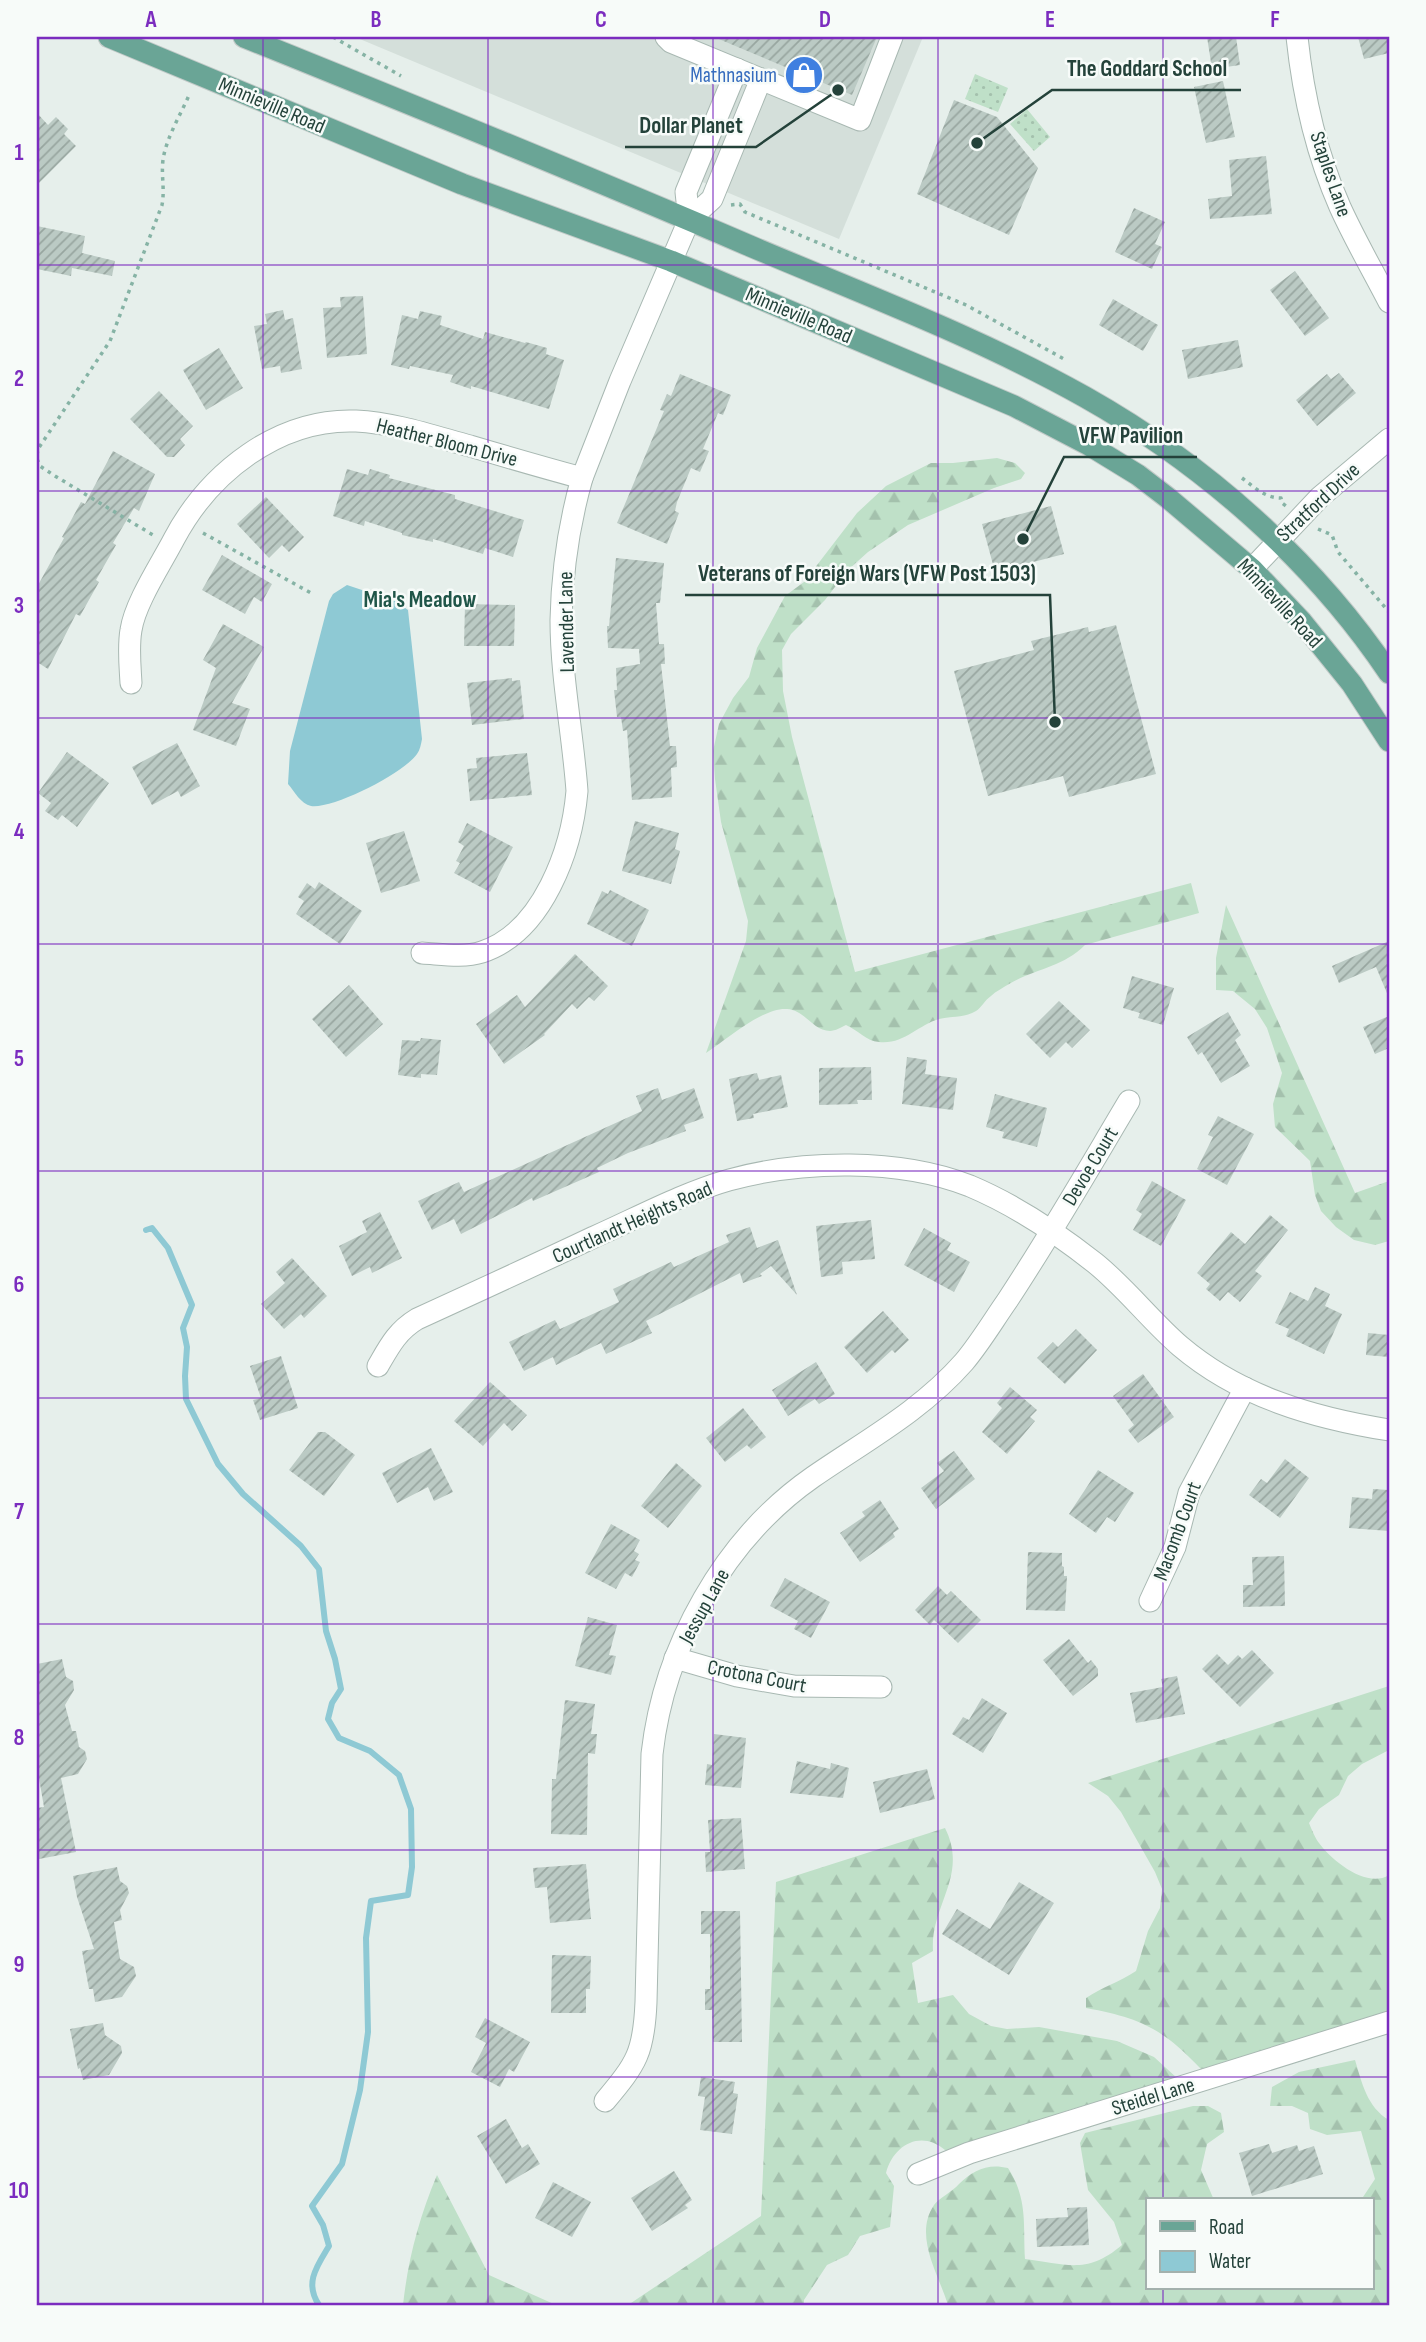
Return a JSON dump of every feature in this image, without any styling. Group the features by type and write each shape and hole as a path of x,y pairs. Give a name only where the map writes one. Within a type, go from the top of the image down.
{"main road":[{"name":"Minnieville Road","path":"109,37 462,184 671,261 942,375 1054,426 1138,475 1251,569 1302,622 1352,684 1389,741"},
{"name":"Minnieville Road","path":"244,37 546,159 993,349 1084,397 1155,441 1197,472 1276,540 1349,617 1389,673"}],"street":[{"path":"666,37 671,42 860,120 892,37"},
{"name":"Staples Lane","path":"1297,37 1310,113 1326,168 1340,206 1389,302"},
{"path":"689,220 686,192 737,69"},
{"path":"689,220 712,199 761,79"},
{"name":"Lavender Lane","path":"422,953 478,953 503,941 516,931 540,904 565,854 577,791 562,634 562,586 566,552 582,478 689,220"},
{"name":"Heather Bloom Drive","path":"131,683 129,642 133,620 190,511 220,475 252,452 278,438 330,424 354,421 377,423 425,433 582,478"},
{"name":"Stratford Drive","path":"1251,569 1320,497 1389,439"},
{"name":"Devoe Court","path":"1051,1231 1129,1101"},
{"name":"Courtlandt Heights Road","path":"378,1366 394,1338 417,1319 685,1195 761,1172 800,1166 873,1166 940,1177 991,1196 1051,1231 1095,1263 1182,1348 1245,1388 1303,1412 1389,1430"},
{"name":"Jessup Lane","path":"605,2101 630,2072 642,2043 646,2013 652,1754 658,1714 675,1658 707,1594 752,1532 790,1494 891,1427 932,1394 965,1361 1033,1263 1051,1231"},
{"name":"Macomb Court","path":"1150,1601 1175,1547 1189,1493 1245,1388"},
{"name":"Crotona Court","path":"675,1658 737,1676 793,1686 881,1687"},
{"name":"Steidel Lane","path":"918,2174 969,2153 1389,2022"}],"path":[{"path":"153,535 48,472 40,466 37,457 38,449 114,334 162,205 162,166 165,151 190,93"},
{"path":"202,532 311,593"},
{"path":"1325,534 1332,536 1338,552 1389,612"}],"shaded area":[{"path":"355,37 923,37 839,239"}],"green space":[{"path":"975,74 1008,88 998,112 965,99"},
{"path":"1027,109 1050,137 1034,151 1010,124"},
{"path":"997,458 1015,463 1025,473 1021,479 908,525 868,552 848,570 825,600 791,634 782,650 783,691 792,737 855,972 1191,883 1199,913 1085,945 1067,959 1000,990 976,1011 931,1022 896,1041 874,1041 846,1025 830,1031 824,1030 799,1013 787,1009 767,1013 706,1053 746,941 748,921 721,822 713,751 719,724 733,698 749,677 757,648 785,596 804,582 857,513 886,486 931,463"},
{"path":"1226,905 1355,1193 1389,1181 1389,1241 1375,1245 1354,1240 1336,1227 1321,1211 1315,1195 1310,1161 1275,1127 1273,1104 1282,1073 1267,1028 1255,1009 1233,991 1216,990 1216,958"},
{"path":"1389,1686 1389,1750 1362,1764 1348,1776 1339,1795 1319,1809 1309,1823 1316,1839 1341,1865 1361,1876 1380,1878 1389,1875 1389,2012 1201,2069 1175,2044 1150,2027 1122,2016 1086,2008 1086,1998 1136,1971 1148,1931 1160,1908 1162,1889 1121,1812 1108,1796 1088,1783"},
{"path":"945,1828 953,1861 951,1876 937,1919 933,1951 912,1963 918,2003 953,1995 969,2014 991,2026 1007,2029 1039,2027 1117,2041 1154,2057 1177,2078 1069,2110 955,2150 945,2150 927,2141 909,2143 895,2155 886,2173 894,2186 890,2227 860,2236 848,2255 827,2265 804,2300 804,2305 628,2305 761,2216 776,1882"},
{"path":"1355,2060 1370,2101 1389,2120 1389,2305 948,2305 930,2255 926,2229 934,2205 964,2179 987,2167 1008,2168 1022,2201 1025,2259 1064,2265 1098,2261 1122,2245 1114,2222 1088,2190 1080,2143 1085,2133 1193,2106 1208,2106 1221,2113 1224,2132 1207,2144 1201,2170 1213,2198 1146,2198 1146,2290 1374,2290 1374,2198 1362,2198 1375,2179 1361,2131 1327,2135 1310,2129 1308,2113 1292,2106 1270,2106 1272,2087 1299,2072"},
{"path":"437,2175 489,2275 556,2305 403,2305 415,2239"}],"water":[{"path":"347,585 395,601 408,610 422,739 418,752 410,762 384,780 335,802 311,806 301,800 288,784 290,751 329,601 333,594"}],"building":[{"path":"714,37 877,37 852,95"},
{"path":"1207,37 1236,37 1240,65 1212,69"},
{"path":"1358,37 1389,37 1389,53 1364,59"},
{"path":"1223,81 1235,137 1206,143 1194,87"},
{"path":"954,100 997,117 1038,168 1009,235 917,194"},
{"path":"37,113 48,125 56,117 68,129 64,134 76,146 37,185"},
{"path":"1266,156 1272,214 1210,219 1208,199 1232,196 1229,160"},
{"path":"1134,208 1165,222 1155,244 1162,247 1152,269 1115,252"},
{"path":"37,226 85,236 82,253 115,261 112,276 72,268 71,276 37,269"},
{"path":"1295,271 1329,318 1305,336 1270,290"},
{"path":"363,296 367,354 327,358 323,308 341,307 340,297"},
{"path":"1113,299 1158,325 1143,351 1099,325"},
{"path":"283,310 285,320 293,318 302,369 281,373 280,366 262,369 254,326 267,324 265,314"},
{"path":"420,311 442,316 440,325 483,339 485,332 526,342 547,348 546,354 564,360 549,409 450,382 453,375 391,365 402,315 418,319"},
{"path":"1238,340 1243,367 1188,379 1182,350"},
{"path":"219,348 243,388 206,410 183,370"},
{"path":"1339,373 1356,393 1317,426 1296,400 1327,374 1331,379"},
{"path":"680,374 731,395 723,415 718,413 703,449 709,451 700,472 691,468 677,502 675,511 679,513 667,544 617,523 664,411 660,410 667,394 671,396"},
{"path":"159,391 193,426 180,439 185,445 174,457 167,457 130,419"},
{"path":"113,451 155,474 139,511 134,508 113,543 116,545 96,580 99,582 80,616 76,614 48,669 37,662 37,587 81,502 85,504"},
{"path":"347,469 368,475 370,469 390,475 389,478 455,495 455,499 524,520 513,557 485,548 483,554 433,539 433,542 402,535 365,521 364,526 333,516"},
{"path":"266,497 304,537 289,552 282,545 269,558 237,524"},
{"path":"1051,506 1064,554 995,572 982,524"},
{"path":"222,555 272,584 262,602 254,597 245,614 202,590"},
{"path":"616,558 664,563 660,603 656,603 659,644 664,644 665,664 661,664 670,746 676,746 677,767 671,768 672,797 632,800 627,730 623,731 621,717 617,717 614,690 617,690 616,668 640,664 639,649 608,648 607,626"},
{"path":"465,604 515,605 514,646 464,646"},
{"path":"223,624 264,647 232,703 250,709 236,746 193,730 216,668 203,660"},
{"path":"1116,625 1156,774 1069,797 1063,776 988,796 954,671 1034,650 1031,641 1088,627 1089,632"},
{"path":"512,678 512,681 520,680 524,719 472,725 467,683"},
{"path":"177,743 200,786 181,797 178,791 152,805 132,767"},
{"path":"67,752 109,783 77,827 62,815 58,820 45,811 51,803 38,793"},
{"path":"527,753 532,795 470,801 467,769 477,768 476,758"},
{"path":"635,821 679,833 675,849 680,851 671,884 622,871"},
{"path":"467,823 513,847 490,892 454,873 460,863 456,861 464,846 458,842"},
{"path":"404,831 420,881 381,893 366,843"},
{"path":"319,882 362,911 340,944 296,914 304,901 298,897 307,883 315,889"},
{"path":"610,890 649,910 632,946 587,924 602,891 608,894"},
{"path":"1389,941 1389,998 1376,967 1339,983 1332,966"},
{"path":"575,954 608,986 594,1001 589,997 577,1009 572,1004 545,1035 504,1064 476,1024 517,995 525,1007"},
{"path":"1132,976 1174,988 1163,1025 1138,1018 1140,1013 1123,1008"},
{"path":"349,985 383,1024 346,1057 312,1019"},
{"path":"1059,1001 1090,1030 1072,1048 1066,1042 1050,1058 1026,1034"},
{"path":"1228,1012 1241,1035 1235,1040 1250,1066 1221,1083 1202,1052 1198,1055 1187,1037"},
{"path":"1389,1016 1389,1048 1375,1054 1363,1027"},
{"path":"421,1038 441,1040 437,1075 421,1074 421,1078 398,1075 402,1040 420,1041"},
{"path":"907,1057 927,1060 925,1074 957,1078 953,1110 902,1104"},
{"path":"871,1067 872,1100 857,1100 858,1104 819,1105 819,1068"},
{"path":"757,1073 759,1080 781,1075 788,1107 753,1114 754,1118 737,1121 729,1079"},
{"path":"658,1088 662,1100 694,1088 704,1118 684,1125 686,1131 628,1153 597,1168 599,1172 533,1201 532,1198 461,1234 454,1219 432,1230 418,1201 459,1182 464,1192 642,1111 636,1096"},
{"path":"995,1094 1047,1108 1037,1147 1002,1138 1004,1132 986,1127"},
{"path":"1218,1116 1254,1134 1227,1185 1197,1169 1213,1137 1208,1135"},
{"path":"1152,1181 1186,1200 1161,1246 1133,1230 1142,1214 1136,1210"},
{"path":"380,1212 402,1258 372,1273 370,1267 352,1276 339,1246 367,1232 362,1221"},
{"path":"1270,1215 1288,1230 1255,1271 1262,1276 1240,1302 1228,1292 1220,1301 1206,1289 1210,1284 1197,1273 1231,1232 1245,1244"},
{"path":"871,1220 875,1259 842,1262 843,1274 821,1277 816,1226"},
{"path":"750,1227 757,1248 778,1240 797,1295 771,1266 760,1274 762,1276 743,1283 740,1273 646,1321 652,1333 606,1354 601,1343 556,1365 553,1357 524,1371 509,1342 555,1320 560,1329 619,1302 613,1289 671,1262 674,1267 729,1242 726,1235"},
{"path":"924,1228 951,1243 947,1250 970,1262 954,1292 904,1265"},
{"path":"292,1258 327,1296 304,1318 301,1314 284,1329 261,1304 285,1283 276,1272"},
{"path":"1315,1287 1330,1294 1325,1306 1342,1314 1324,1354 1286,1336 1289,1329 1275,1323 1290,1292 1308,1301"},
{"path":"883,1311 909,1340 895,1353 892,1350 867,1373 844,1347"},
{"path":"1076,1329 1097,1350 1065,1384 1037,1358 1053,1342 1058,1347"},
{"path":"1368,1333 1389,1335 1389,1357 1366,1355"},
{"path":"281,1356 298,1408 260,1420 253,1400 261,1398 250,1366"},
{"path":"816,1362 835,1394 819,1404 815,1399 788,1416 772,1390"},
{"path":"1143,1374 1174,1417 1138,1443 1128,1430 1134,1425 1113,1396"},
{"path":"490,1382 527,1415 512,1431 504,1423 483,1446 454,1421"},
{"path":"1010,1387 1037,1410 1030,1417 1035,1421 1007,1454 982,1432 1002,1408 997,1403"},
{"path":"743,1408 766,1437 751,1449 747,1445 725,1462 706,1438"},
{"path":"318,1432 325,1432 355,1455 324,1496 289,1470"},
{"path":"431,1448 453,1492 434,1501 428,1487 397,1503 382,1473"},
{"path":"954,1451 975,1479 936,1509 921,1488 944,1471 937,1463"},
{"path":"1285,1459 1309,1478 1280,1518 1249,1495 1261,1479 1267,1483"},
{"path":"676,1463 702,1486 668,1528 641,1506"},
{"path":"1098,1470 1134,1493 1115,1522 1107,1517 1096,1533 1069,1514"},
{"path":"1373,1489 1389,1490 1389,1531 1349,1528 1352,1497 1372,1499"},
{"path":"880,1500 899,1529 893,1533 895,1537 860,1562 840,1533 865,1516 862,1512"},
{"path":"611,1524 640,1540 634,1551 639,1554 635,1560 640,1562 632,1577 625,1573 616,1589 585,1573"},
{"path":"1028,1552 1062,1553 1064,1576 1067,1576 1065,1611 1026,1610"},
{"path":"1284,1556 1285,1606 1243,1607 1243,1585 1253,1585 1252,1557"},
{"path":"785,1578 830,1602 811,1638 794,1629 798,1621 770,1606"},
{"path":"938,1586 947,1595 951,1591 981,1620 958,1643 934,1620 930,1625 915,1610"},
{"path":"588,1617 617,1625 609,1655 616,1656 611,1675 575,1666"},
{"path":"1069,1639 1088,1663 1091,1660 1098,1669 1098,1676 1073,1696 1043,1660"},
{"path":"1252,1650 1274,1673 1240,1707 1202,1669 1217,1654 1228,1665 1238,1655 1242,1659"},
{"path":"62,1659 66,1677 73,1681 74,1690 65,1705 72,1731 76,1731 79,1747 85,1751 87,1759 78,1774 61,1778 76,1852 39,1859 37,1808 44,1807 37,1767 37,1664"},
{"path":"1177,1676 1185,1714 1136,1723 1130,1693 1163,1687 1161,1679"},
{"path":"982,1698 1007,1713 983,1753 952,1734 963,1717 969,1720"},
{"path":"565,1700 595,1704 591,1734 597,1734 595,1754 588,1753 587,1835 551,1834 552,1779 556,1779"},
{"path":"714,1734 746,1738 741,1788 705,1785 707,1764 712,1765"},
{"path":"797,1761 830,1769 831,1763 849,1768 843,1798 790,1793"},
{"path":"927,1769 935,1799 880,1813 873,1782"},
{"path":"741,1818 745,1869 706,1872 705,1852 710,1852 708,1820"},
{"path":"586,1864 591,1919 550,1923 547,1887 535,1888 533,1868"},
{"path":"117,1867 120,1881 127,1886 129,1893 120,1910 122,1920 114,1922 120,1959 134,1967 136,1976 122,1997 95,2002 93,1989 89,1989 82,1951 94,1949 73,1876"},
{"path":"1019,1882 1054,1903 1009,1975 942,1934 957,1909 990,1929"},
{"path":"701,1911 740,1911 742,2042 713,2042 712,2010 705,2010 705,1989 710,1989 710,1934 701,1934"},
{"path":"552,1955 591,1956 586,2013 551,2013"},
{"path":"485,2018 530,2042 514,2072 509,2069 500,2087 471,2072 486,2043 475,2037"},
{"path":"103,2023 105,2035 121,2046 122,2053 109,2075 83,2080 80,2068 78,2069 70,2029"},
{"path":"701,2077 735,2082 733,2093 738,2094 732,2134 700,2130 705,2097 698,2096"},
{"path":"506,2119 522,2148 528,2144 540,2164 506,2184 477,2136"},
{"path":"1269,2144 1272,2153 1297,2145 1299,2151 1314,2146 1323,2174 1252,2196 1239,2153"},
{"path":"674,2171 692,2200 685,2205 688,2208 652,2231 631,2198"},
{"path":"553,2182 591,2202 572,2237 535,2218"},
{"path":"1087,2207 1089,2245 1037,2247 1036,2219 1068,2217 1067,2208"}],"waterway":[{"path":"146,1230 152,1228 168,1248 192,1305 183,1328 187,1347 186,1399 218,1464 243,1494 301,1546 319,1569 326,1631 341,1689 332,1703 328,1719 339,1738 370,1751 399,1775 411,1809 412,1867 408,1895 371,1901 366,1938 368,2032 360,2090 342,2164 312,2206 323,2225 329,2246 312,2282 319,2305"}],"place":[{"name":"Mathnasium","path":"804,75"},
{"name":"Dollar Planet","path":"838,90"},
{"name":"The Goddard School","path":"977,143"},
{"name":"VFW Pavilion","path":"1023,539"},
{"name":"Veterans of Foreign Wars (VFW Post 1503)","path":"1055,722"}],"district":[{"name":"Mia's Meadow","path":"420,599"}]}
